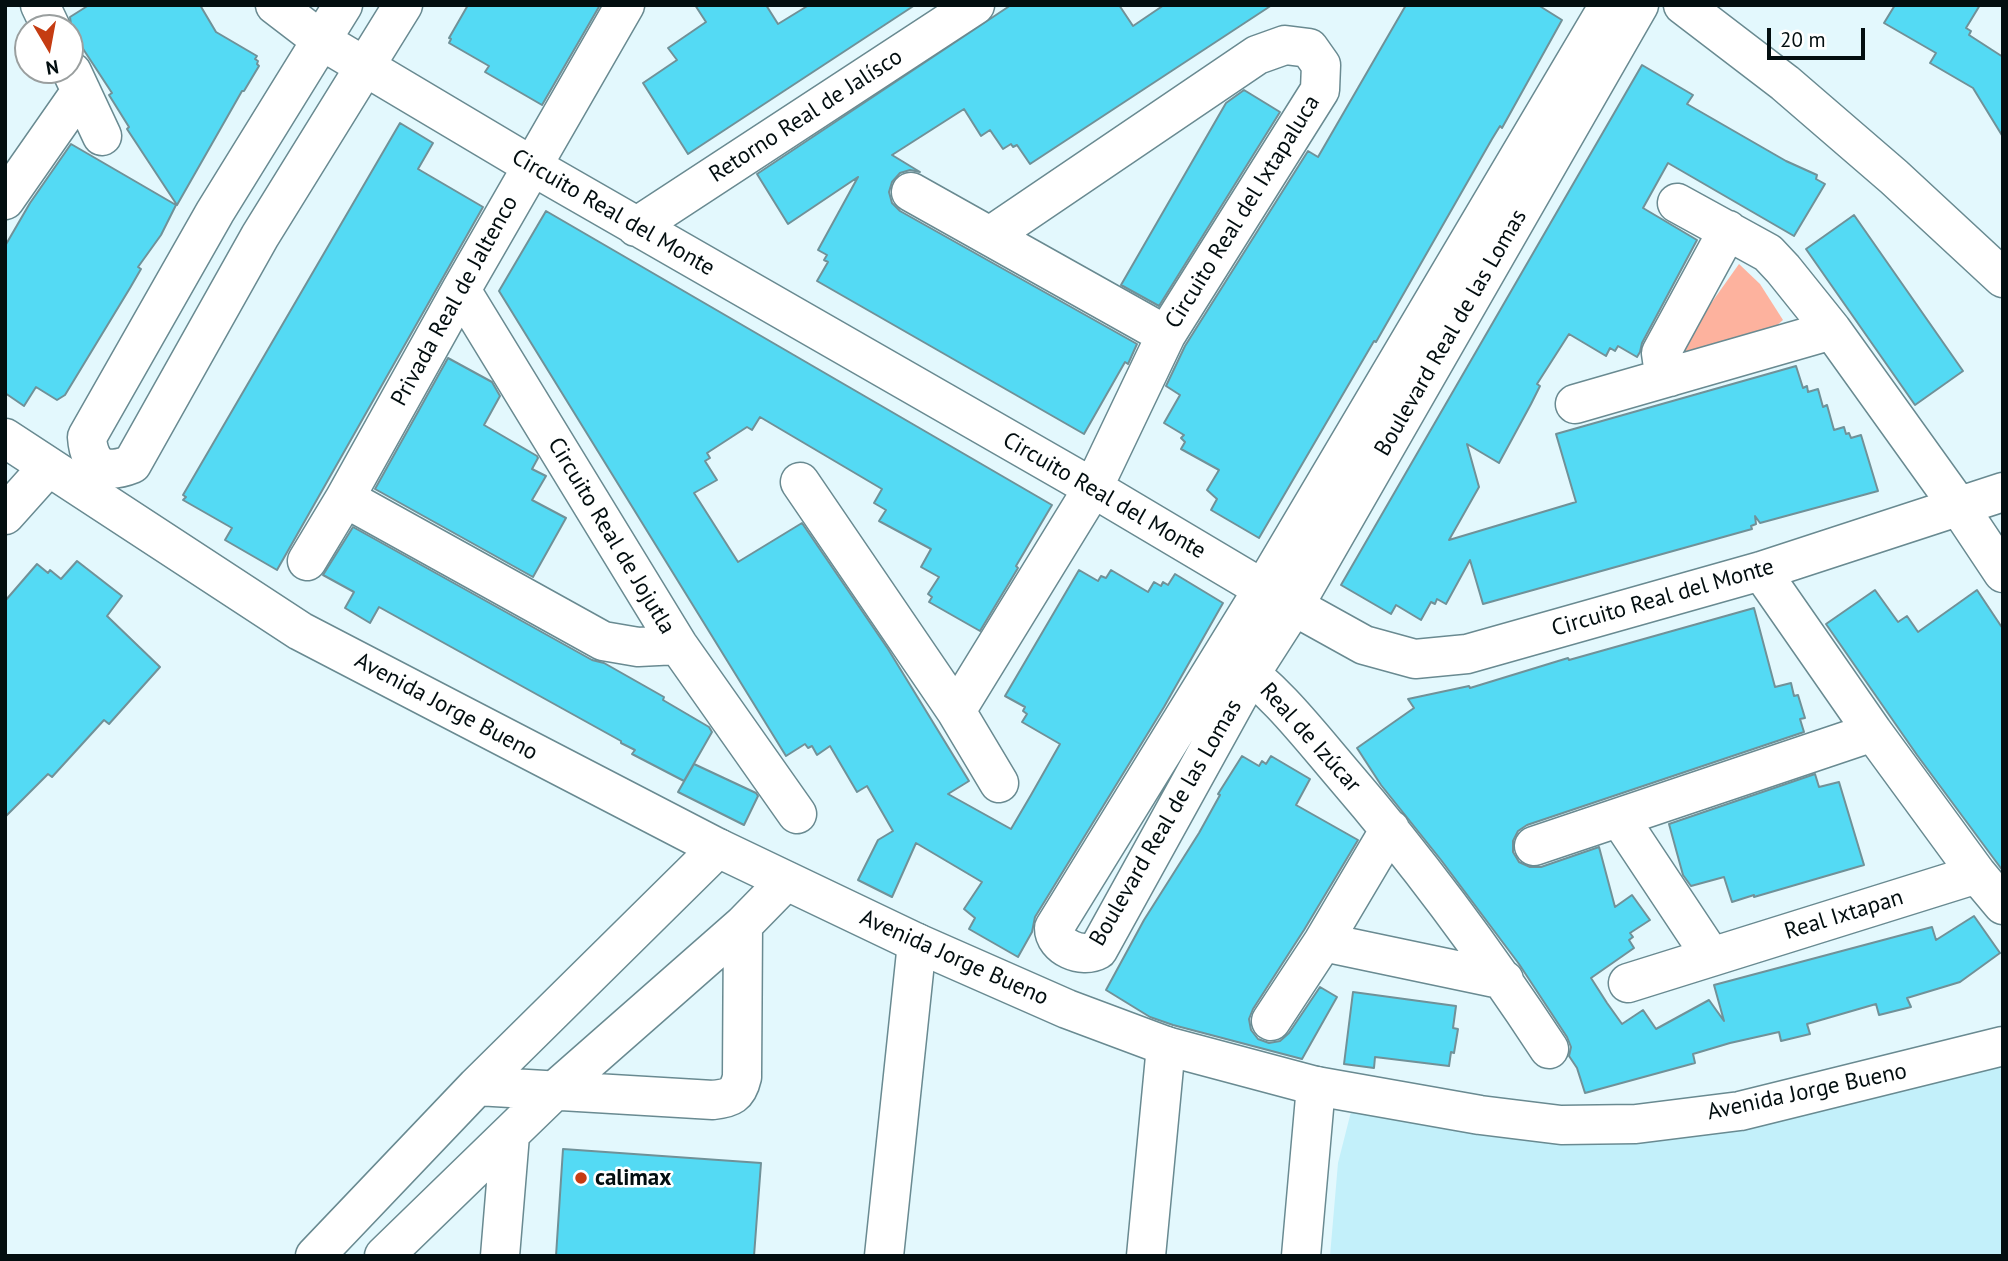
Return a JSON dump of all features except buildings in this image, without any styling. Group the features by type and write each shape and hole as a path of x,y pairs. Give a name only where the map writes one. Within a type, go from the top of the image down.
{"street":[{"name":"Circuito Real del Monte","path":"275,5 321,41 636,228 1364,645 1415,659 1466,654 1761,571 2003,492"},
{"path":"343,5 215,212 87,437 88,453 100,467 116,470 132,464 260,236 403,5"},
{"name":"Privada Real de Jaltenco","path":"307,561 625,5"},
{"name":"Retorno Real de Jalísco","path":"636,228 975,5"},
{"name":"Boulevard Real de las Lomas","path":"1279,597 1609,5"},
{"name":"Boulevard Real de las Lomas","path":"1237,664 1098,950 1090,955 1082,954 1058,942 1054,928 1237,664 1639,5"},
{"path":"1684,5 1785,83 1894,177 2003,278"},
{"name":"Circuito Real del Ixtapaluca","path":"956,711 1093,488 1166,335 1320,90 1321,65 1309,48 1285,45 1257,55 990,236"},
{"path":"5,200 72,84"},
{"path":"77,84 102,136"},
{"path":"911,192 1166,335"},
{"path":"1677,203 1768,253 1783,269 1832,330 2003,573"},
{"path":"215,212 260,236"},
{"path":"1670,377 1663,367 1661,353 1728,230"},
{"name":"Circuito Real de Jojutla","path":"345,498 603,641 638,648 678,645 461,290"},
{"path":"1575,404 1832,330"},
{"name":"Avenida Jorge Bueno","path":"5,438 300,631 786,881 917,943 1068,1009 1166,1046 1317,1086 1480,1115 1561,1125 1636,1124 1740,1111 2003,1046"},
{"path":"5,515 48,467"},
{"path":"800,482 956,711 999,783"},
{"path":"1761,571 1874,732 1977,874 2003,905"},
{"path":"678,645 797,814"},
{"name":"Real de Izúcar","path":"1237,664 1283,703 1390,829 1504,980 1549,1049"},
{"path":"1534,846 1874,732"},
{"path":"1620,819 1711,957"},
{"path":"1271,1021 1323,942 1390,829"},
{"path":"315,1256 477,1086 718,848"},
{"name":"Real Ixtapan","path":"1628,983 1977,874"},
{"path":"384,1256 553,1092 743,925 786,881"},
{"path":"477,1086 713,1100 729,1098 739,1090 742,1077 743,925"},
{"path":"1323,942 1504,980"},
{"path":"884,1256 917,943"},
{"path":"1146,1256 1166,1046"},
{"path":"1301,1256 1317,1086"},
{"path":"500,1256 510,1135"}],"shaded area":[{"path":"1739,264 1760,284 1783,320 1775,327 1681,356 1680,347"},
{"path":"2003,1036 2003,1256 1330,1256 1338,1163 1356,1092 1544,1123 1709,1111"}],"place":[{"name":"calimax","path":"581,1178"}]}
